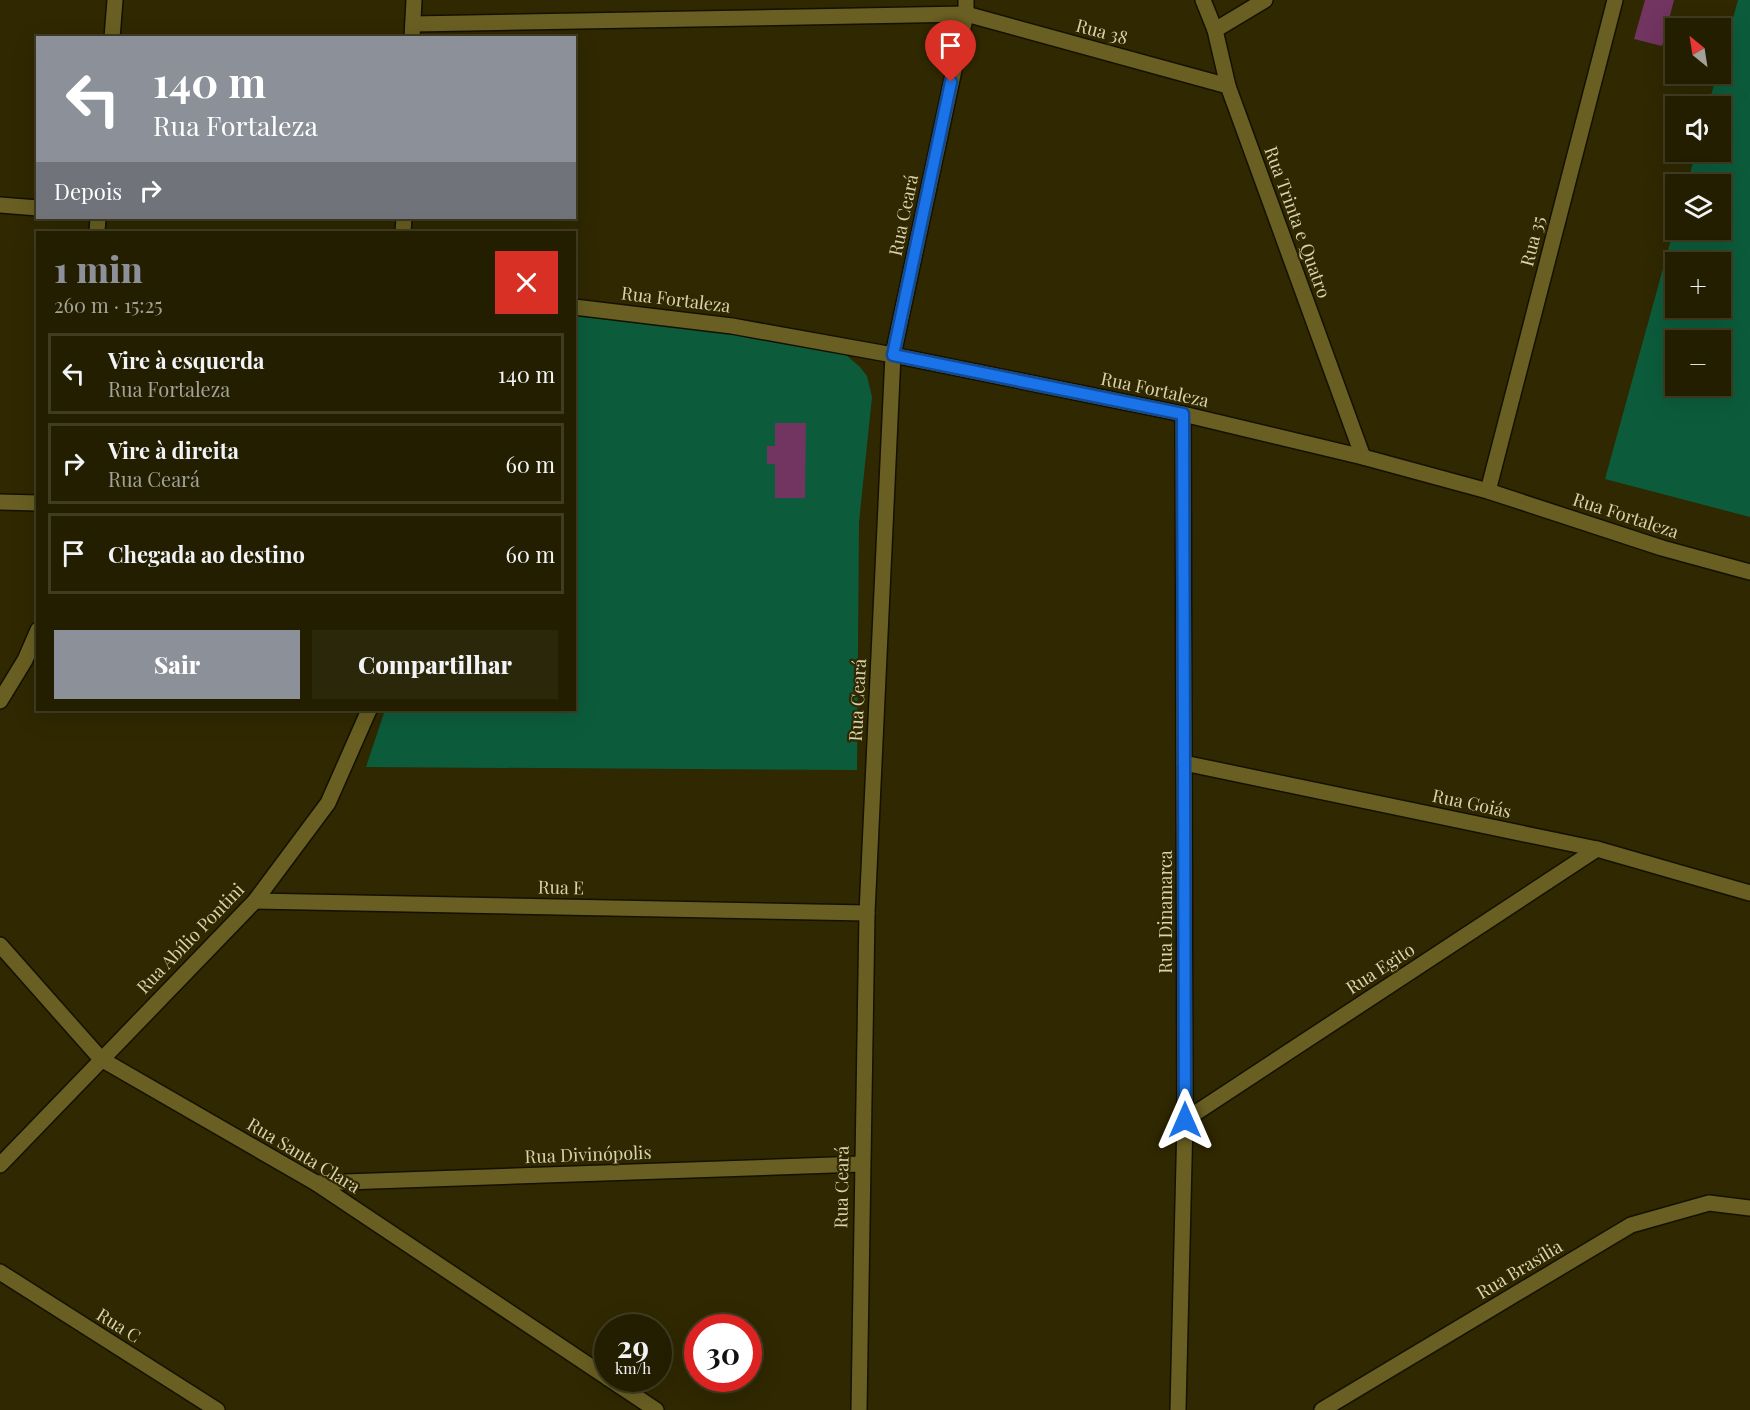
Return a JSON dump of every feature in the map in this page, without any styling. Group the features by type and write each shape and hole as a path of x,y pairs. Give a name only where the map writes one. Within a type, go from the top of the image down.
{"street":[{"path":"112,36 115,0"},
{"path":"412,31 414,0"},
{"name":"Rua Trinta e Quatro","path":"1203,0 1215,30 1228,86 1362,457"},
{"path":"1215,30 1265,0"},
{"name":"Rua 35","path":"1488,491 1615,0"},
{"name":"Rua 38","path":"412,31 966,7 1228,86"},
{"name":"Rua Ceará","path":"859,1410 861,1164 867,912 893,355 966,7"},
{"path":"0,205 36,208"},
{"name":"Rua Fortaleza","path":"576,307 732,326 893,355 1183,414 1362,457 1488,491 1662,548 1750,572"},
{"name":"Rua Dinamarca","path":"1178,1410 1185,1120 1183,414"},
{"path":"0,502 36,503"},
{"path":"0,701 25,660 36,635"},
{"name":"Rua Abílio Pontini","path":"0,1165 255,901 328,804 369,711"},
{"name":"Rua Goiás","path":"1184,764 1597,849 1750,893"},
{"name":"Rua Egito","path":"1185,1120 1597,849"},
{"name":"Rua E","path":"255,901 867,912"},
{"name":"Rua Santa Clara","path":"0,945 101,1059 316,1183 594,1369"},
{"name":"Rua Divinópolis","path":"316,1183 861,1164"},
{"name":"Rua Brasília","path":"1322,1410 1631,1225 1709,1203 1750,1208"},
{"name":"Rua C","path":"0,1272 217,1410"},
{"name":"Rua Santa Clara","path":"629,1392 656,1410"}],"green space":[{"path":"1738,0 1750,0 1750,517 1605,479 1665,261 1665,318 1731,318 1731,252 1668,252 1671,240 1731,240 1731,174 1690,174 1693,162 1731,162 1731,96 1711,96 1714,84 1731,84 1731,26"},
{"path":"576,305 835,351 845,354 860,367 867,376 872,397 859,522 857,770 366,767 385,711 576,711"}],"building":[{"path":"1645,0 1674,0 1669,18 1665,18 1662,46 1634,39"},
{"path":"775,423 806,423 805,498 775,498 775,464 767,464 767,446 775,446"}],"route":[{"path":"951,82 893,355 1183,414 1185,1120"}]}
